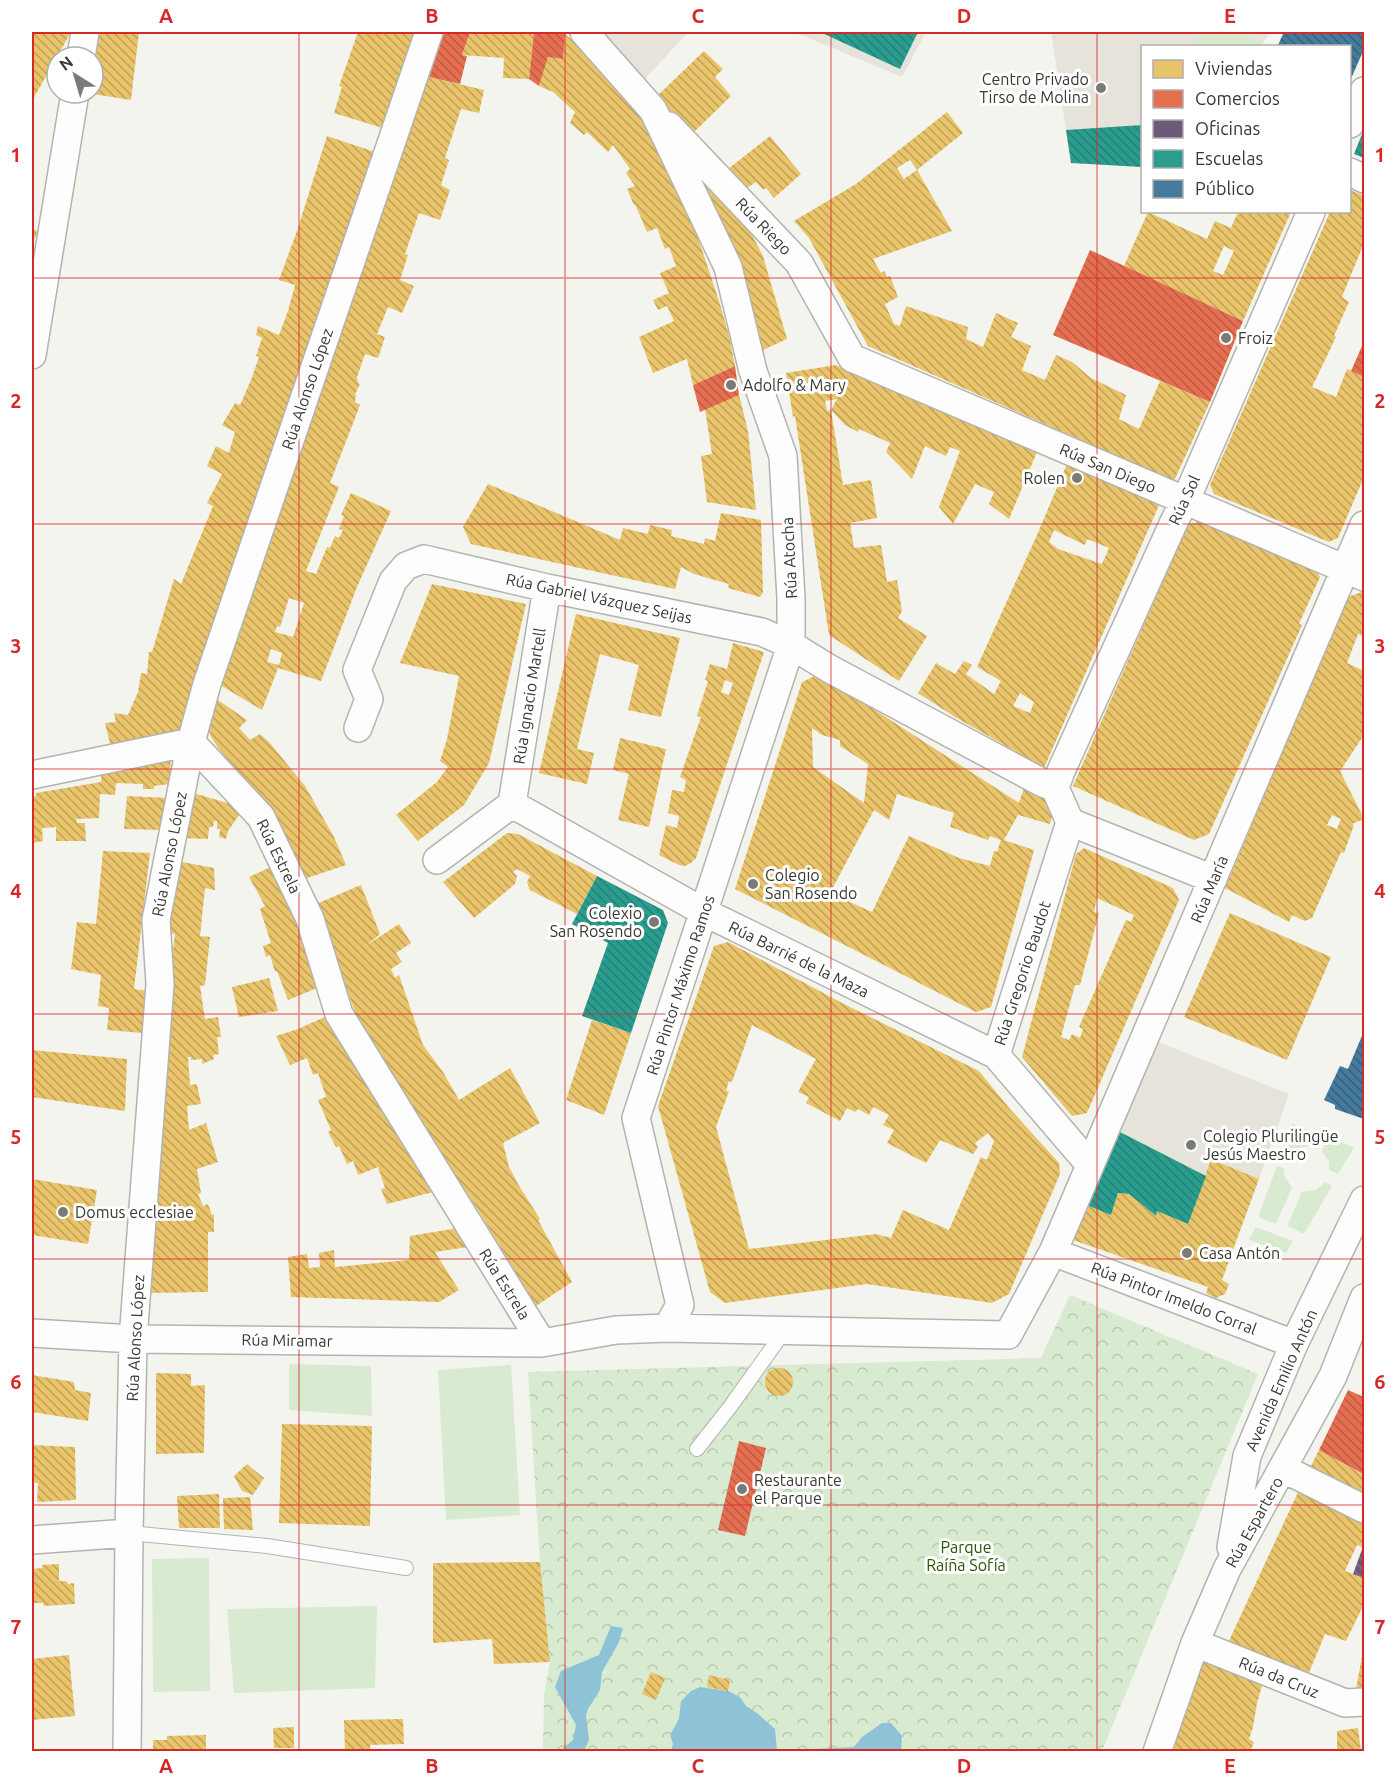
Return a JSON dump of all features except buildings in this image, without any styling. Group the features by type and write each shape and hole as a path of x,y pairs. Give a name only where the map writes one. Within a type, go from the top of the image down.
{"street":[{"name":"Rúa Alonso López","path":"127,1752 133,1339 160,984 156,920 191,742 210,673 429,32"},
{"name":"Rúa Atocha","path":"584,32 653,110 728,267 753,370 783,456 791,598 791,645"},
{"path":"1351,122 1365,91"},
{"path":"32,355 73,105"},
{"name":"Rúa Riego","path":"653,110 800,263 852,358"},
{"path":"1351,172 1365,179"},
{"name":"Rúa Sol","path":"1055,788 1184,499 1191,488 1311,213"},
{"name":"Rúa San Diego","path":"852,358 1355,573"},
{"name":"Rúa María","path":"1053,1252 1213,879 1355,573 1365,525"},
{"name":"Rúa Gabriel Vázquez Seijas","path":"358,728 369,699 357,670 393,581 406,566 423,559 547,588 762,632 791,645"},
{"name":"Rúa Ignacio Martell","path":"512,804 547,588"},
{"path":"791,645 831,669 1055,788 1070,822 1213,879"},
{"name":"Rúa Pintor Máximo Ramos","path":"667,1328 680,1305 636,1118 791,645"},
{"path":"32,775 191,742"},
{"name":"Rúa Estrela","path":"191,742 261,817 310,919 339,1014 542,1343"},
{"path":"437,860 512,804"},
{"name":"Rúa Barrié de la Maza","path":"512,804 704,912 996,1055"},
{"name":"Rúa Gregorio Baudot","path":"1070,822 996,1055 1090,1165"},
{"name":"Avenida Emilio Antón","path":"1227,1569 1247,1456 1294,1344 1365,1200"},
{"path":"542,1343 616,1330 667,1328 1008,1335 1053,1252"},
{"name":"Rúa Pintor Imeldo Corral","path":"1053,1252 1294,1344"},
{"name":"Rúa Espartero","path":"1157,1752 1195,1642 1227,1569 1284,1469 1333,1376 1365,1298"},
{"name":"Rúa Miramar","path":"32,1333 133,1339 542,1343"},
{"path":"1284,1469 1365,1509"},
{"path":"32,1540 129,1533"},
{"name":"Rúa da Cruz","path":"1195,1642 1345,1703 1365,1701"}],"lane":[{"path":"697,1449 785,1330"},
{"path":"129,1533 267,1546 406,1568"}],"shaded area":[{"path":"603,32 688,32 645,79"},
{"path":"794,32 926,32 902,77"},
{"name":"Centro Privado Tirso de Molina","path":"1051,32 1270,32 1262,45 1141,45 1141,167 1071,163"},
{"name":"Colegio Plurilingüe Jesús Maestro","path":"1156,1041 1289,1094 1259,1179 1211,1159 1188,1224 1118,1131"}],"green space":[{"path":"1199,32 1240,32 1260,41 1258,45 1192,45"},
{"path":"1292,1124 1316,1133 1310,1146 1294,1149 1288,1156 1281,1152"},
{"path":"1327,1136 1354,1148 1338,1174 1329,1170 1329,1161 1322,1152"},
{"path":"1277,1166 1284,1168 1284,1175 1292,1188 1276,1224 1258,1217"},
{"path":"1325,1182 1332,1186 1304,1234 1287,1226 1302,1192 1316,1190"},
{"path":"1256,1227 1293,1241 1286,1253 1249,1240"},
{"name":"Parque Raíña Sofía","path":"1070,1295 1258,1374 1102,1751 543,1752 544,1696 550,1662 540,1562 528,1372 1041,1358"},
{"path":"289,1364 371,1366 372,1416 289,1410"},
{"path":"511,1365 520,1515 446,1520 438,1370"},
{"path":"209,1558 210,1691 153,1692 152,1559"},
{"path":"377,1606 375,1688 234,1693 227,1609"}],"water":[{"path":"611,1626 623,1628 618,1644 602,1672 600,1690 586,1715 589,1740 584,1751 560,1751 573,1740 576,1725 555,1687 561,1671 599,1655"},
{"path":"700,1687 728,1691 740,1697 746,1706 775,1729 777,1751 671,1751 673,1744 670,1735 679,1719 681,1701 691,1691"},
{"path":"882,1723 891,1723 902,1736 901,1751 810,1751 854,1747 862,1737"}],"place":[{"name":"Centro Privado Tirso de Molina","path":"1101,88"},
{"name":"Froiz","path":"1226,338"},
{"name":"Adolfo & Mary","path":"731,385"},
{"name":"Rolen","path":"1077,478"},
{"name":"Colegio San Rosendo","path":"753,884"},
{"name":"Colexio San Rosendo","path":"654,922"},
{"name":"Colegio Plurilingüe Jesús Maestro","path":"1191,1145"},
{"name":"Domus ecclesiae","path":"63,1212"},
{"name":"Casa Antón","path":"1187,1253"},
{"name":"Restaurante el Parque","path":"742,1489"}]}
